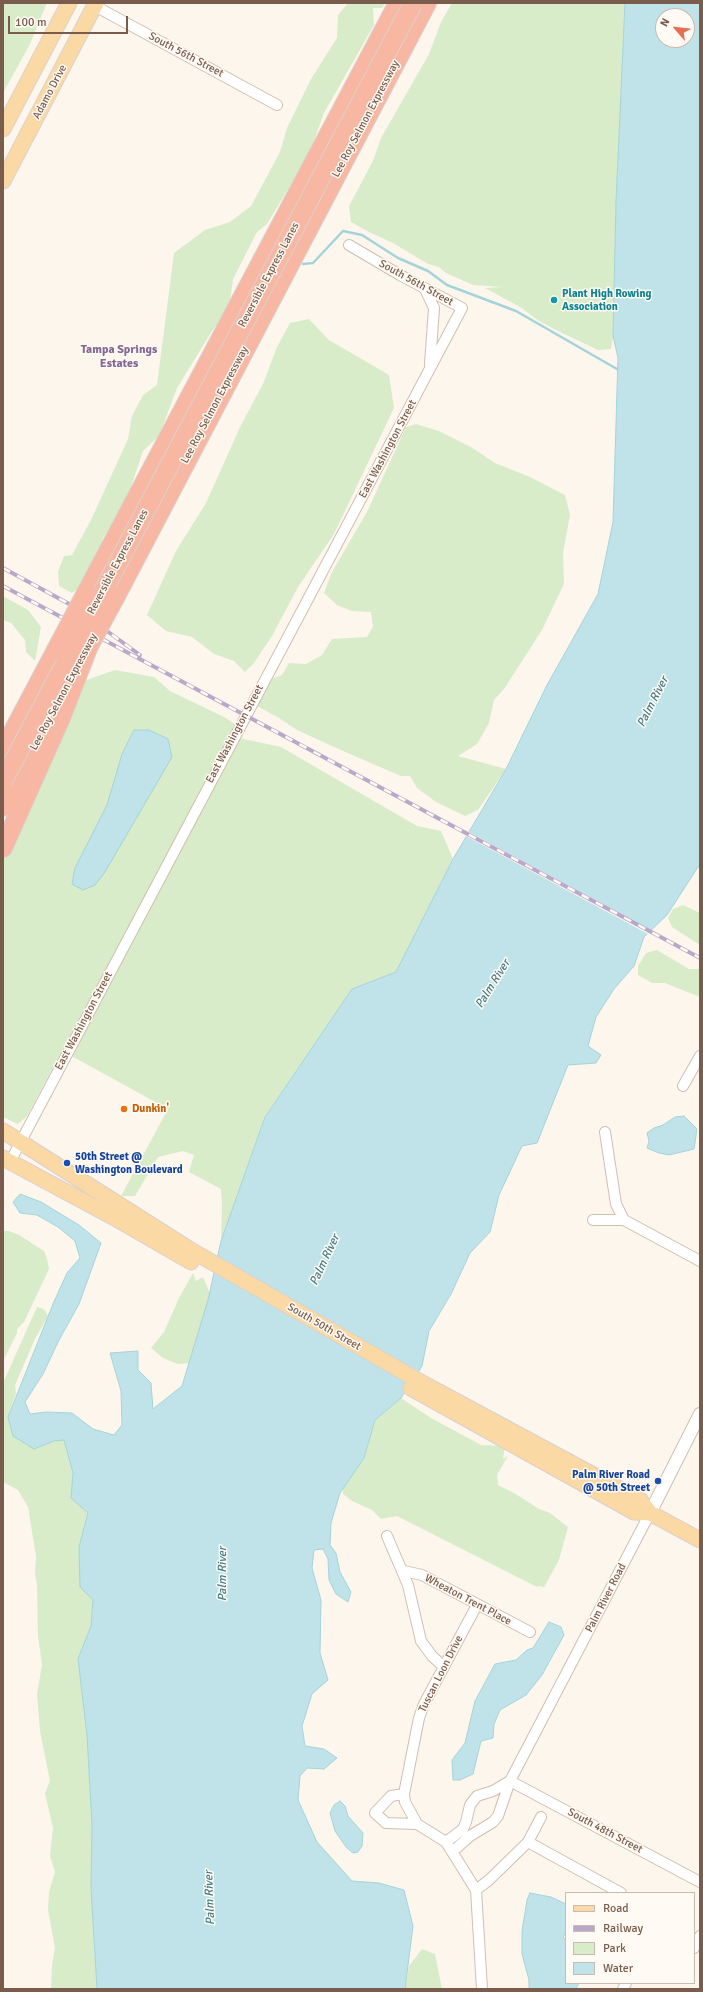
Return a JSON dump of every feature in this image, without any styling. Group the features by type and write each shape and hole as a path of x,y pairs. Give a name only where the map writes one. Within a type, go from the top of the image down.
{"highway":[{"path":"3,750 398,3"},
{"name":"Reversible Express Lanes","path":"3,781 413,3"},
{"name":"Lee Roy Selmon Expressway","path":"3,807 81,664 89,646 427,3"},
{"path":"3,848 61,718 81,664"},
{"path":"3,731 26,696 36,686"}],"main road":[{"path":"3,129 69,3"},
{"name":"Adamo Drive","path":"3,180 96,4"},
{"path":"55,30 76,41"},
{"name":"South 50th Street","path":"3,1131 22,1142 186,1253"},
{"name":"South 50th Street","path":"6,1160 113,1217 186,1253 423,1389 640,1500 650,1513 700,1540"}],"street":[{"name":"South 56th Street","path":"96,4 277,104"},
{"name":"South 56th Street","path":"349,245 462,308"},
{"path":"426,289 434,308 430,370"},
{"name":"East Washington Street","path":"6,1160 22,1142 245,715 462,308"},
{"path":"683,1086 700,1056"},
{"path":"605,1132 616,1204 624,1220"},
{"path":"593,1220 624,1220 700,1261"},
{"name":"Palm River Road","path":"452,1852 476,1832 493,1822 498,1816 510,1781 700,1414"},
{"path":"387,1536 404,1571 421,1641 432,1656 444,1667"},
{"name":"Wheaton Trent Place","path":"404,1571 422,1575 530,1632"},
{"name":"Tuscan Loon Drive","path":"404,1794 419,1718 424,1704 477,1605"},
{"path":"446,1842 459,1834 466,1822 470,1805 477,1796 493,1791 510,1781"},
{"name":"South 48th Street","path":"510,1781 700,1882"},
{"path":"417,1824 386,1823 375,1813 391,1796 404,1794 405,1802 417,1824 446,1842 476,1890 482,1989"},
{"path":"476,1890 489,1880 528,1842 541,1817"},
{"path":"466,1822 476,1832"},
{"path":"528,1842 619,1892"},
{"path":"695,1946 700,1936"}],"green space":[{"path":"3,3 47,3 29,46 3,93"},
{"path":"348,3 385,3 382,8 373,8 374,25 324,113 314,141 290,186 267,224 257,232 233,279 229,310 212,331 177,388 159,436 143,451 126,501 103,538 97,557 80,587 72,593 59,586 58,572 64,556 72,555 91,520 128,439 132,416 143,395 157,385 174,253 205,230 230,222 251,206 280,152 287,128 311,79 337,38 338,15"},
{"path":"452,3 625,3 616,202 613,336 611,349 598,350 560,332 539,321 520,307 485,288 502,287 473,285 446,273 439,267 428,264 393,243 351,222 349,206 373,161 381,138 429,54 441,22"},
{"path":"309,319 329,340 389,375 394,408 334,534 298,587 272,636 254,663 245,672 234,661 214,654 192,637 166,631 147,615 176,551 206,503 241,425 263,384 277,347 290,323"},
{"path":"416,424 439,431 471,447 495,463 530,477 565,495 570,515 563,553 564,584 542,630 504,689 494,700 489,723 477,744 458,756 506,769 478,810 465,816 436,802 417,788 410,776 401,776 297,730 257,706 271,679 282,675 289,663 306,664 322,655 332,639 367,637 373,627 371,612 352,611 337,605 324,593 332,572 367,512 406,427"},
{"path":"3,596 28,610 41,627 35,661 26,652 25,640 11,623 3,620"},
{"path":"115,670 154,677 170,691 224,717 238,726 150,892 102,976 27,1116 18,1124 3,1117 3,855 78,683"},
{"path":"239,738 281,747 417,826 441,831 453,859 396,972 352,989 265,1116 221,1241 221,1189 189,1172 194,1155 183,1151 158,1157 135,1196 121,1196 168,1109 68,1054"},
{"path":"683,905 700,913 700,945 672,927 668,918 673,909"},
{"path":"657,950 689,969 700,969 700,997 665,983 652,983 638,975 638,966 646,953"},
{"path":"3,1231 9,1231 19,1235 44,1251 49,1269 24,1322 17,1329 17,1333 3,1361"},
{"path":"193,1273 196,1281 203,1277 210,1294 189,1363 178,1364 163,1358 151,1348 164,1332 179,1298"},
{"path":"37,1307 44,1309 48,1316 35,1339 15,1385 16,1393 8,1417 34,1449 54,1441 64,1440 73,1473 71,1498 88,1513 79,1547 80,1587 93,1600 91,1626 78,1659 87,1735 92,1825 91,1888 97,1989 51,1989 52,1965 55,1948 48,1910 49,1892 55,1872 50,1856 53,1828 45,1793 50,1781 40,1731 37,1694 42,1665 38,1636 37,1584 35,1574 36,1556 28,1507 18,1490 3,1482 3,1383"},
{"path":"401,1398 431,1418 481,1445 505,1446 503,1459 508,1456 497,1475 498,1485 539,1509 550,1513 568,1527 559,1560 544,1587 537,1587 397,1516 381,1519 372,1510 352,1501 343,1494 343,1488 364,1458 375,1420"},
{"path":"422,1949 435,1954 442,1989 405,1989 409,1966"}],"water":[{"name":"Palm River","path":"625,3 700,3 700,864 667,915 644,937 634,966 614,989 596,1017 588,1046 601,1055 596,1063 568,1065 537,1143 522,1146 499,1195 490,1232 470,1253 451,1294 429,1331 422,1366 401,1398 375,1420 364,1458 340,1493 331,1523 330,1545 336,1553 340,1572 351,1592 348,1602 336,1594 329,1580 328,1559 323,1549 314,1550 312,1568 321,1600 320,1653 328,1680 312,1694 302,1726 305,1746 324,1749 337,1758 324,1769 307,1768 300,1776 298,1800 317,1842 352,1881 379,1883 404,1890 413,1926 405,1989 97,1989 91,1888 92,1825 87,1735 78,1659 91,1626 93,1600 80,1587 79,1547 88,1513 71,1498 73,1473 64,1440 54,1441 34,1449 13,1436 8,1417 53,1304 67,1273 80,1258 75,1241 58,1227 37,1215 20,1213 13,1202 20,1194 41,1202 79,1225 101,1243 79,1304 59,1340 43,1374 25,1402 30,1414 46,1412 72,1413 93,1429 114,1435 122,1425 121,1391 110,1353 138,1351 138,1370 151,1383 153,1409 182,1386 208,1300 221,1241 265,1117 352,989 396,972 453,859 506,769 547,685 598,594 613,522 618,358 613,336 616,202"},
{"path":"134,730 149,730 168,739 172,757 105,872 95,885 83,890 72,884 75,868 107,805 122,754"},
{"path":"684,1116 697,1129 694,1149 669,1155 647,1148 649,1141 647,1133 675,1117"},
{"path":"549,1622 561,1627 564,1635 542,1675 526,1695 500,1710 494,1724 493,1738 481,1741 473,1774 460,1780 453,1780 452,1760 465,1743 475,1701 495,1664 516,1660 527,1650 533,1648"},
{"path":"340,1801 345,1806 348,1816 363,1833 362,1846 358,1852 353,1853 346,1847 335,1831 330,1813 334,1805"},
{"path":"530,1893 551,1897 565,1904 565,1934 563,1937 565,1939 565,1984 578,1984 576,1989 529,1989 529,1980 522,1954 522,1931 527,1900"}],"pier":[{"path":"467,831 653,931 650,935 464,835"}],"waterway":[{"path":"303,264 313,263 343,231 362,235 398,258 428,271 447,285 516,311 617,369"}],"railway":[{"path":"3,568 71,605 140,655"},
{"path":"3,586 700,958"}],"place":[{"name":"Plant High Rowing Association","path":"554,300"},
{"name":"Dunkin'","path":"124,1109"},
{"name":"50th Street @ Washington Boulevard","path":"67,1163"},
{"name":"Palm River Road @ 50th Street","path":"658,1481"}],"district":[{"name":"Tampa Springs Estates","path":"119,357"}]}
